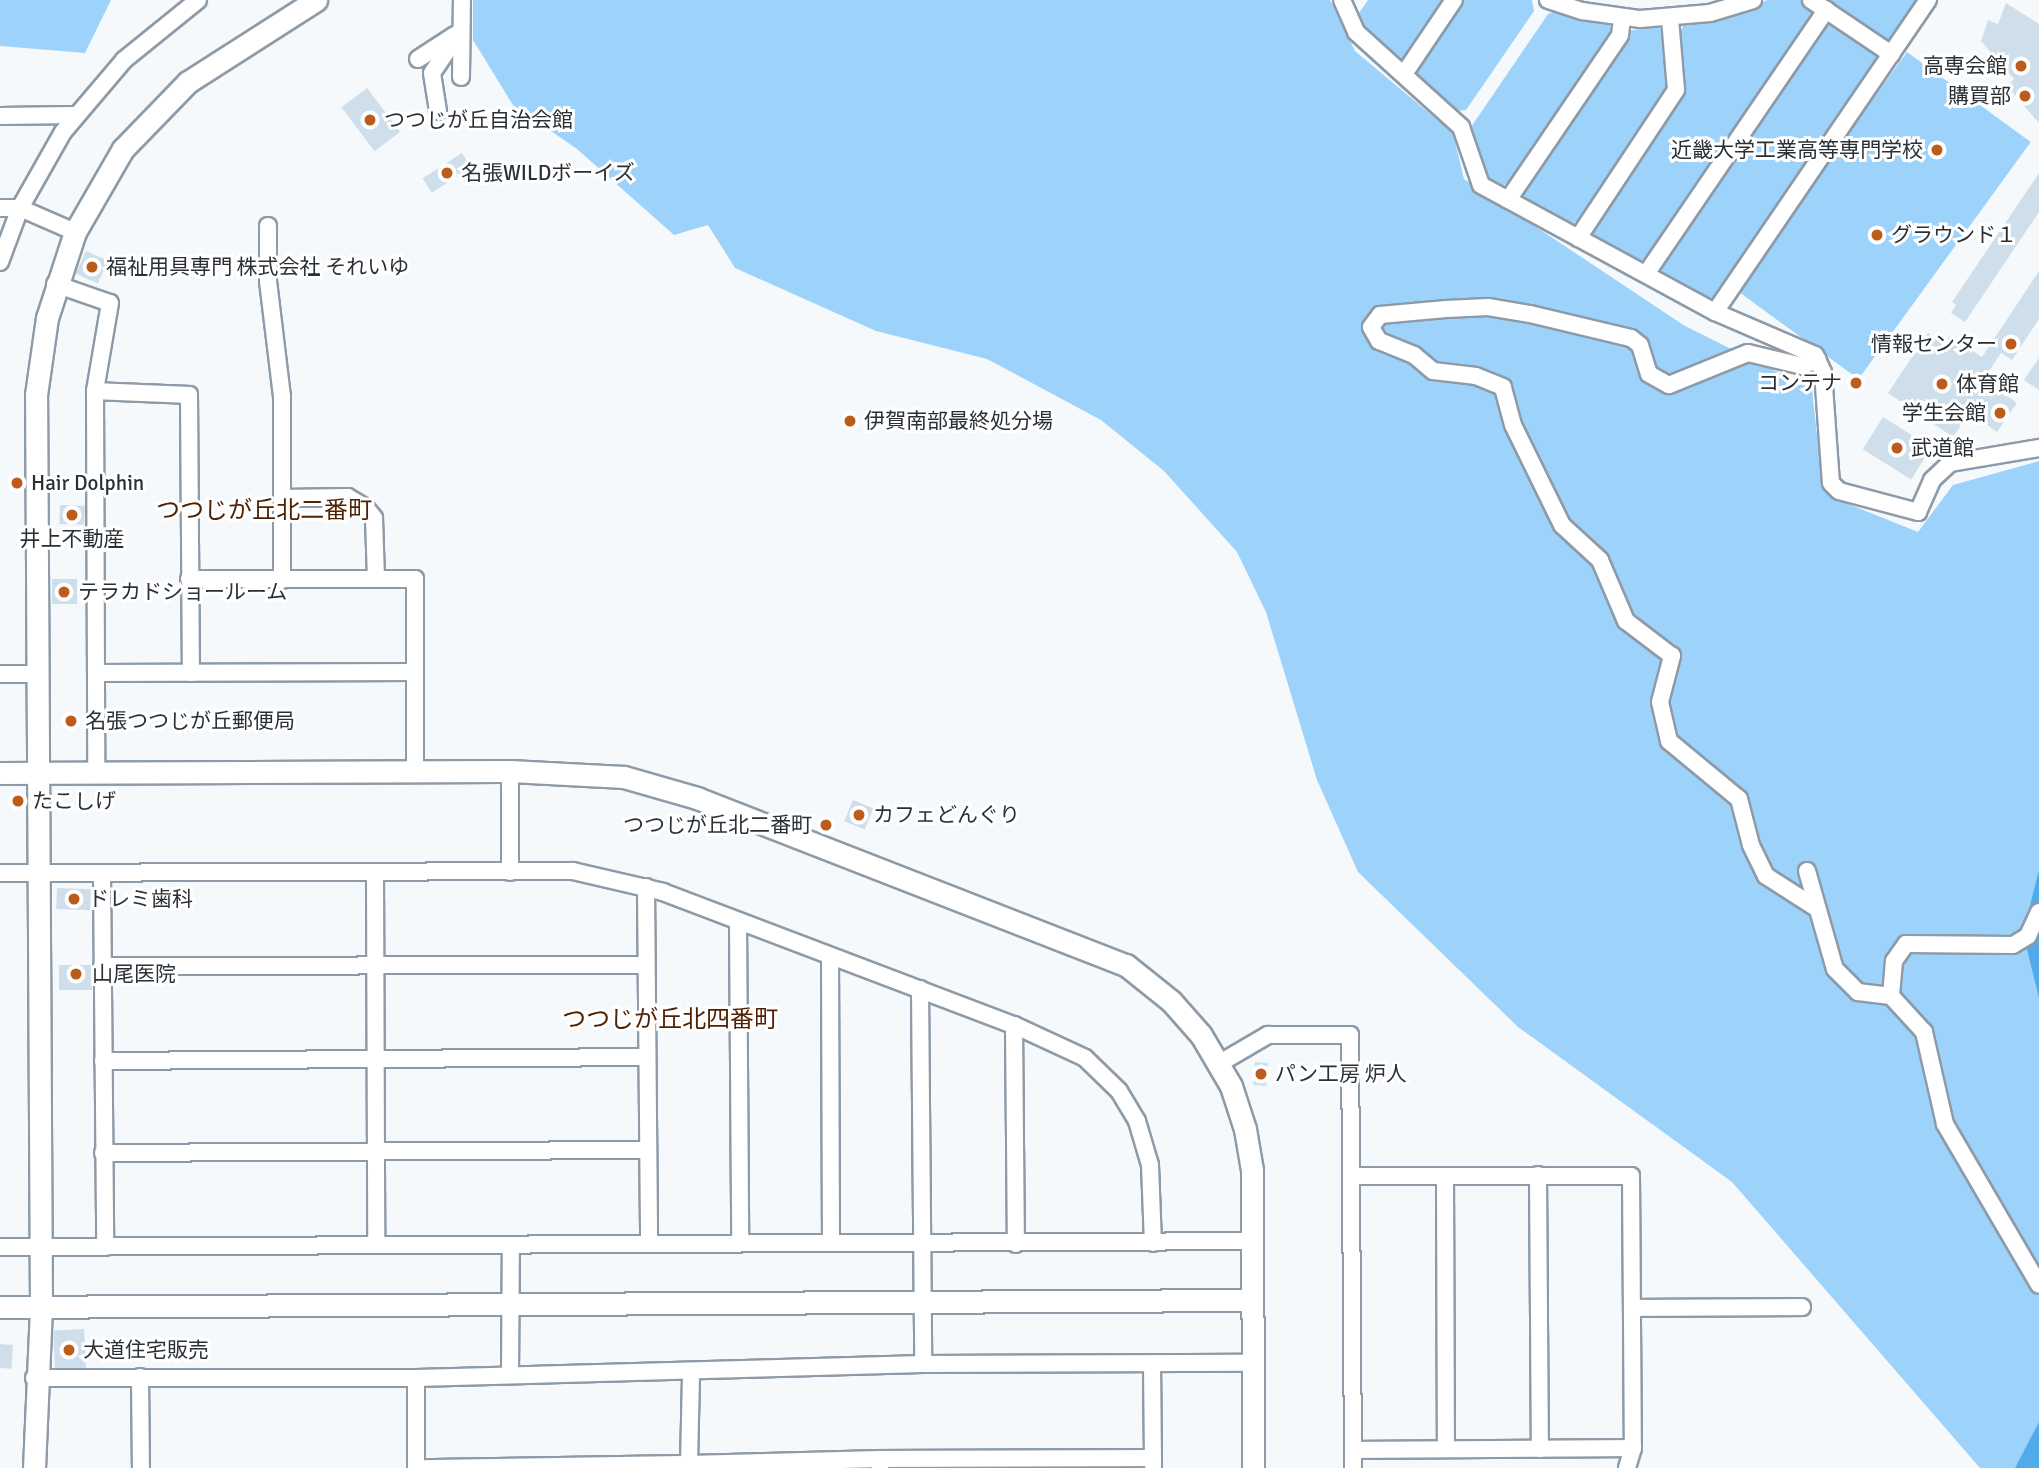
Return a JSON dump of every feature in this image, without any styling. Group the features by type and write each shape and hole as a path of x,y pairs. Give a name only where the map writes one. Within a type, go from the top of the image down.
{"street":[{"path":"0,262 19,208 75,115 124,60 198,0"},
{"path":"34,1468 34,1378 41,1305 36,395 55,284 75,232 123,149 188,82 316,0"},
{"path":"461,77 462,0"},
{"path":"1404,74 1454,0"},
{"path":"1548,0 1622,18 1670,19 1753,0"},
{"path":"1811,0 1891,54"},
{"path":"1715,312 1928,0"},
{"path":"1349,3 1356,32 1461,127 1481,185 1715,312 1808,349 1818,359 1831,483 1839,491 1917,512 1932,480 1950,463 2039,448"},
{"path":"1646,274 1826,10"},
{"path":"1508,200 1620,35 1622,18"},
{"path":"1578,238 1675,90 1670,19"},
{"path":"418,59 460,32"},
{"path":"438,111 432,74 460,32"},
{"path":"0,116 75,115"},
{"path":"0,208 19,208 75,232"},
{"path":"268,226 268,281 282,396 282,580"},
{"path":"55,284 110,303 96,391 96,772"},
{"path":"1813,906 1766,876 1751,845 1739,799 1669,741 1661,697 1672,656 1630,626 1600,560 1563,524 1513,425 1503,387 1476,376 1433,370 1414,355 1379,341 1371,327 1380,315 1446,309 1488,307 1530,314 1631,338 1640,345 1649,374 1669,385 1748,354 1802,366 1818,359"},
{"path":"96,391 189,395 191,673"},
{"path":"282,498 348,497 366,508 374,518 376,579"},
{"path":"189,579 415,579 415,772"},
{"path":"96,673 415,672"},
{"path":"0,674 37,674"},
{"path":"510,771 510,872"},
{"path":"0,773 593,773 663,787 1083,944 1154,986 1187,1017 1220,1063 1249,1148 1253,1468"},
{"path":"0,873 573,871 646,887 1014,1025 1085,1058 1130,1107 1149,1157 1153,1243"},
{"path":"1807,871 1813,906 1830,961 1840,978 1867,996 1891,996"},
{"path":"375,873 376,1245"},
{"path":"102,874 104,1247"},
{"path":"646,887 649,1244"},
{"path":"2039,912 2028,936 2013,945 1906,944 1894,961 1891,996 1924,1032 1945,1125 2039,1284"},
{"path":"738,921 740,1243"},
{"path":"830,956 831,1243"},
{"path":"102,966 646,965"},
{"path":"920,989 923,1364"},
{"path":"1014,1025 1016,1244"},
{"path":"1220,1063 1268,1035 1350,1035 1353,1468"},
{"path":"103,1061 646,1057"},
{"path":"103,1153 647,1150"},
{"path":"1538,1175 1540,1449"},
{"path":"1351,1176 1631,1176 1633,1448 1628,1468"},
{"path":"1445,1176 1446,1449"},
{"path":"0,1247 1252,1241"},
{"path":"510,1374 511,1245"},
{"path":"0,1307 1252,1300"},
{"path":"1632,1308 1802,1307"},
{"path":"34,1378 416,1378 510,1374 691,1374 923,1364 1252,1363"},
{"path":"426,1468 1153,1463 1152,1364"},
{"path":"689,1466 691,1374"},
{"path":"140,1377 141,1468"},
{"path":"416,1378 416,1468"},
{"path":"1353,1450 1633,1448"}],"shaded area":[{"path":"0,0 111,0 85,53 0,46"},
{"path":"473,0 1330,0 1355,51 1453,133 1464,179 1685,326 1812,389 1823,489 1831,497 1918,532 1953,485 2039,461 2039,1468 1980,1468 1732,1182 1518,1027 1358,872 1317,780 1266,612 1237,552 1164,471 1101,420 987,359 876,331 735,268 708,225 674,235 577,149 513,105 473,40"},
{"path":"1368,0 1446,0 1408,58 1398,59 1361,27 1357,16"},
{"path":"1463,0 1532,0 1534,11 1466,110 1456,111 1418,78 1416,68"},
{"path":"1768,0 1800,0 1811,7 1813,18 1650,257 1639,261 1594,238 1591,228 1679,100 1679,32 1685,24"},
{"path":"1824,0 1919,0 1894,38 1883,40"},
{"path":"1558,10 1609,23 1614,34 1511,183 1499,186 1483,173 1469,138 1471,127 1548,14"},
{"path":"1834,23 1876,50 1877,62 1718,295 1707,300 1663,276 1661,265 1823,25"},
{"path":"1656,26 1665,33 1668,90 1579,221 1570,224 1525,200 1523,190 1629,31"},
{"name":"グラウンド１","path":"1907,52 2031,142 1859,379 1735,289"},
{"path":"2039,870 2039,998 2023,933"},
{"path":"2039,1422 2039,1468 2015,1468"}],"building":[{"name":"高専会館","path":"2006,3 2039,24 2039,123 2007,86 2014,79 1981,41 1988,20 1998,24"},
{"name":"つつじが丘自治会館","path":"367,88 400,132 375,151 341,107"},
{"name":"名張WILDボーイズ","path":"462,153 471,167 432,193 423,179"},
{"path":"2039,173 2039,212 1965,322 1951,313 1956,305 1952,302"},
{"name":"福祉用具専門 株式会社 それいゆ","path":"86,251 108,261 98,284 76,274"},
{"name":"体育館","path":"2039,271 2039,319 2012,360 2001,353 1989,371 1996,376 1990,384 2017,403 1997,432 1970,413 1953,437 1888,393 1928,333 1944,343 1949,336 1982,357"},
{"path":"2039,358 2039,390 2024,380"},
{"name":"武道館","path":"1883,417 1931,447 1911,479 1863,449"},
{"name":"井上不動産","path":"60,505 85,506 84,525 59,524"},
{"name":"テラカドショールーム","path":"52,579 77,579 77,604 52,604"},
{"name":"カフェどんぐり","path":"853,800 873,808 865,830 844,821"},
{"name":"ドレミ歯科","path":"57,888 91,889 90,910 56,909"},
{"name":"山尾医院","path":"59,965 92,965 92,990 59,990"},
{"name":"パン工房 炉人","path":"1255,1062 1268,1063 1266,1086 1253,1085"},
{"name":"大道住宅販売","path":"84,1329 86,1368 55,1370 53,1331"},
{"path":"0,1344 13,1345 11,1369 0,1368"}],"place":[{"name":"高専会館","path":"2021,66"},
{"name":"購買部","path":"2025,96"},
{"name":"つつじが丘自治会館","path":"370,120"},
{"name":"近畿大学工業高等専門学校","path":"1937,150"},
{"name":"名張WILDボーイズ","path":"447,173"},
{"name":"グラウンド１","path":"1877,235"},
{"name":"福祉用具専門 株式会社 それいゆ","path":"92,267"},
{"name":"情報センター","path":"2011,344"},
{"name":"コンテナ","path":"1856,383"},
{"name":"体育館","path":"1942,384"},
{"name":"学生会館","path":"2000,413"},
{"name":"伊賀南部最終処分場","path":"850,421"},
{"name":"武道館","path":"1897,448"},
{"name":"Hair Dolphin","path":"17,483"},
{"name":"井上不動産","path":"72,515"},
{"name":"テラカドショールーム","path":"64,592"},
{"name":"名張つつじが丘郵便局","path":"71,721"},
{"name":"たこしげ","path":"18,801"},
{"name":"カフェどんぐり","path":"859,815"},
{"name":"つつじが丘北二番町","path":"826,825"},
{"name":"ドレミ歯科","path":"74,899"},
{"name":"山尾医院","path":"76,974"},
{"name":"パン工房 炉人","path":"1261,1074"},
{"name":"大道住宅販売","path":"69,1350"}],"district":[{"name":"つつじが丘北二番町","path":"264,511"},
{"name":"つつじが丘北四番町","path":"670,1020"}]}
